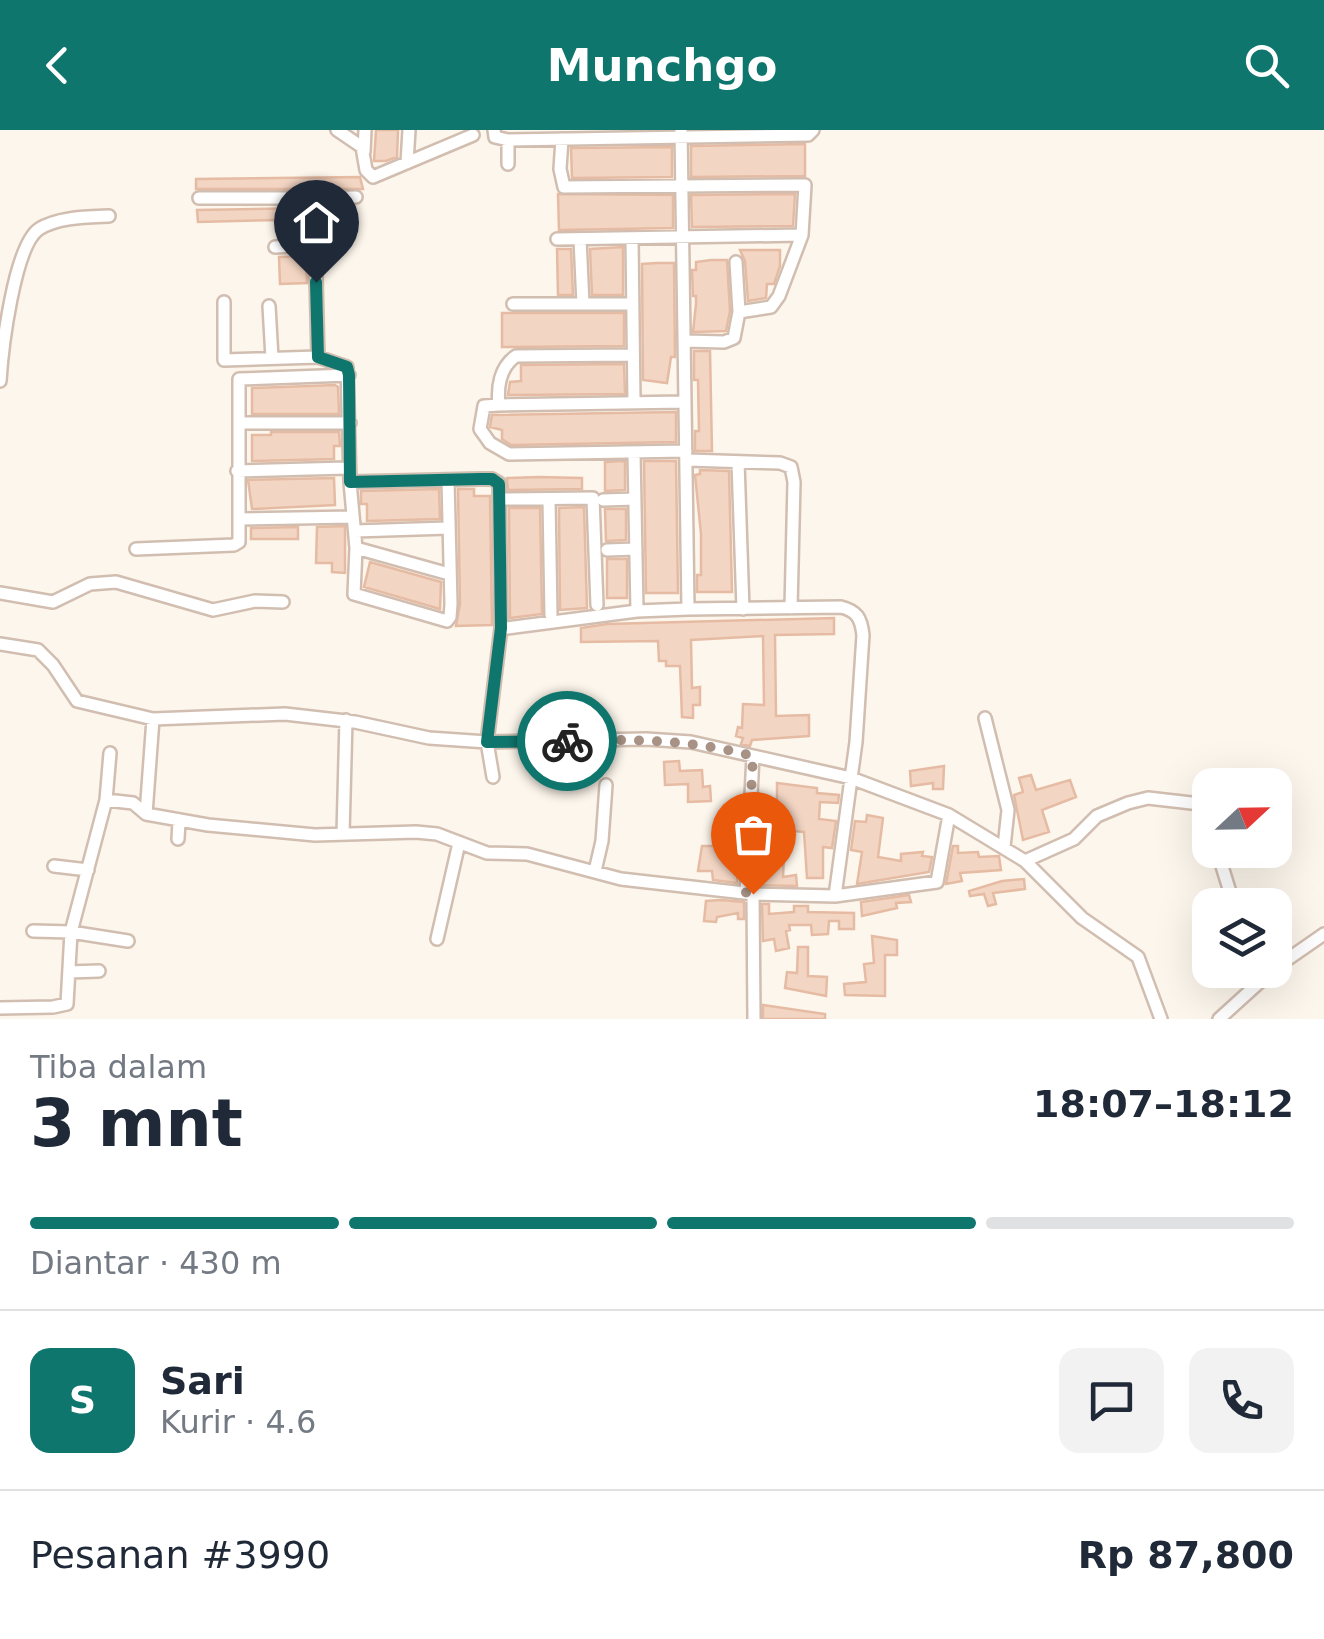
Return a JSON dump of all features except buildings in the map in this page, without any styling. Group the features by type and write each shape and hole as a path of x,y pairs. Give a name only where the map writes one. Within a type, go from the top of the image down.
{"street":[{"path":"337,130 359,144 364,152"},
{"path":"365,130 364,152 370,176 407,163 453,137 473,135"},
{"path":"407,163 408,130"},
{"path":"494,130 495,137 508,140 681,133 808,135 813,130"},
{"path":"681,133 688,610"},
{"path":"508,140 508,164"},
{"path":"562,140 560,169 564,187 805,185 802,235 780,296 771,307 739,312"},
{"path":"200,198 356,197"},
{"path":"314,198 318,357"},
{"path":"0,381 12,296 27,244 36,232 52,224 109,216"},
{"path":"557,239 802,235"},
{"path":"580,238 583,304"},
{"path":"632,238 634,402"},
{"path":"275,247 315,246"},
{"path":"684,341 724,342 734,338 739,312 736,262"},
{"path":"224,302 224,360 318,357 347,367 349,475 356,548 354,594 446,621 450,614 448,480"},
{"path":"512,304 632,304"},
{"path":"269,306 272,358"},
{"path":"498,405 499,380 516,356 633,355"},
{"path":"136,549 239,542 238,379 349,375"},
{"path":"685,402 484,406 480,425 484,436 501,452 524,456 634,453 785,464 792,471 791,608"},
{"path":"240,424 350,424"},
{"path":"634,453 637,611"},
{"path":"738,462 743,609"},
{"path":"238,471 492,479 499,484 500,644 487,742 492,777"},
{"path":"500,499 591,496 596,502 597,604"},
{"path":"549,499 551,615"},
{"path":"603,500 635,499"},
{"path":"240,519 352,518"},
{"path":"354,531 448,528"},
{"path":"356,548 449,574"},
{"path":"607,550 636,549"},
{"path":"0,594 54,602 90,584 116,582 209,609 255,601 283,602"},
{"path":"507,628 637,611 841,607 856,612 863,634 852,778 835,896"},
{"path":"0,644 38,650 81,703 153,720 285,714 346,720 406,735 487,742 646,739 707,744 852,778 948,815 1025,861 1082,918 1138,957 1161,1019"},
{"path":"985,718 1008,810 1004,847"},
{"path":"146,814 153,720"},
{"path":"342,834 346,720"},
{"path":"0,1008 65,1006 71,932 106,800 110,753"},
{"path":"753,756 750,894 754,1019"},
{"path":"596,871 606,785"},
{"path":"1025,861 1076,838 1097,816 1142,798 1192,803"},
{"path":"106,800 134,803 146,814 179,821 314,835 437,834 486,854 528,854 621,879 750,894 835,896 938,882 948,815"},
{"path":"178,839 179,821"},
{"path":"436,940 459,843"},
{"path":"54,866 88,870"},
{"path":"33,931 128,940"},
{"path":"1292,956 1324,934"},
{"path":"69,972 99,972"},
{"path":"1219,1019 1253,988"}],"way so far":[{"path":"567,741 691,742 753,756 746,893 753,894"}],"route":[{"path":"316,282 318,357 342,363 349,375 350,482 492,479 499,484 500,659 487,742 567,741"}]}
